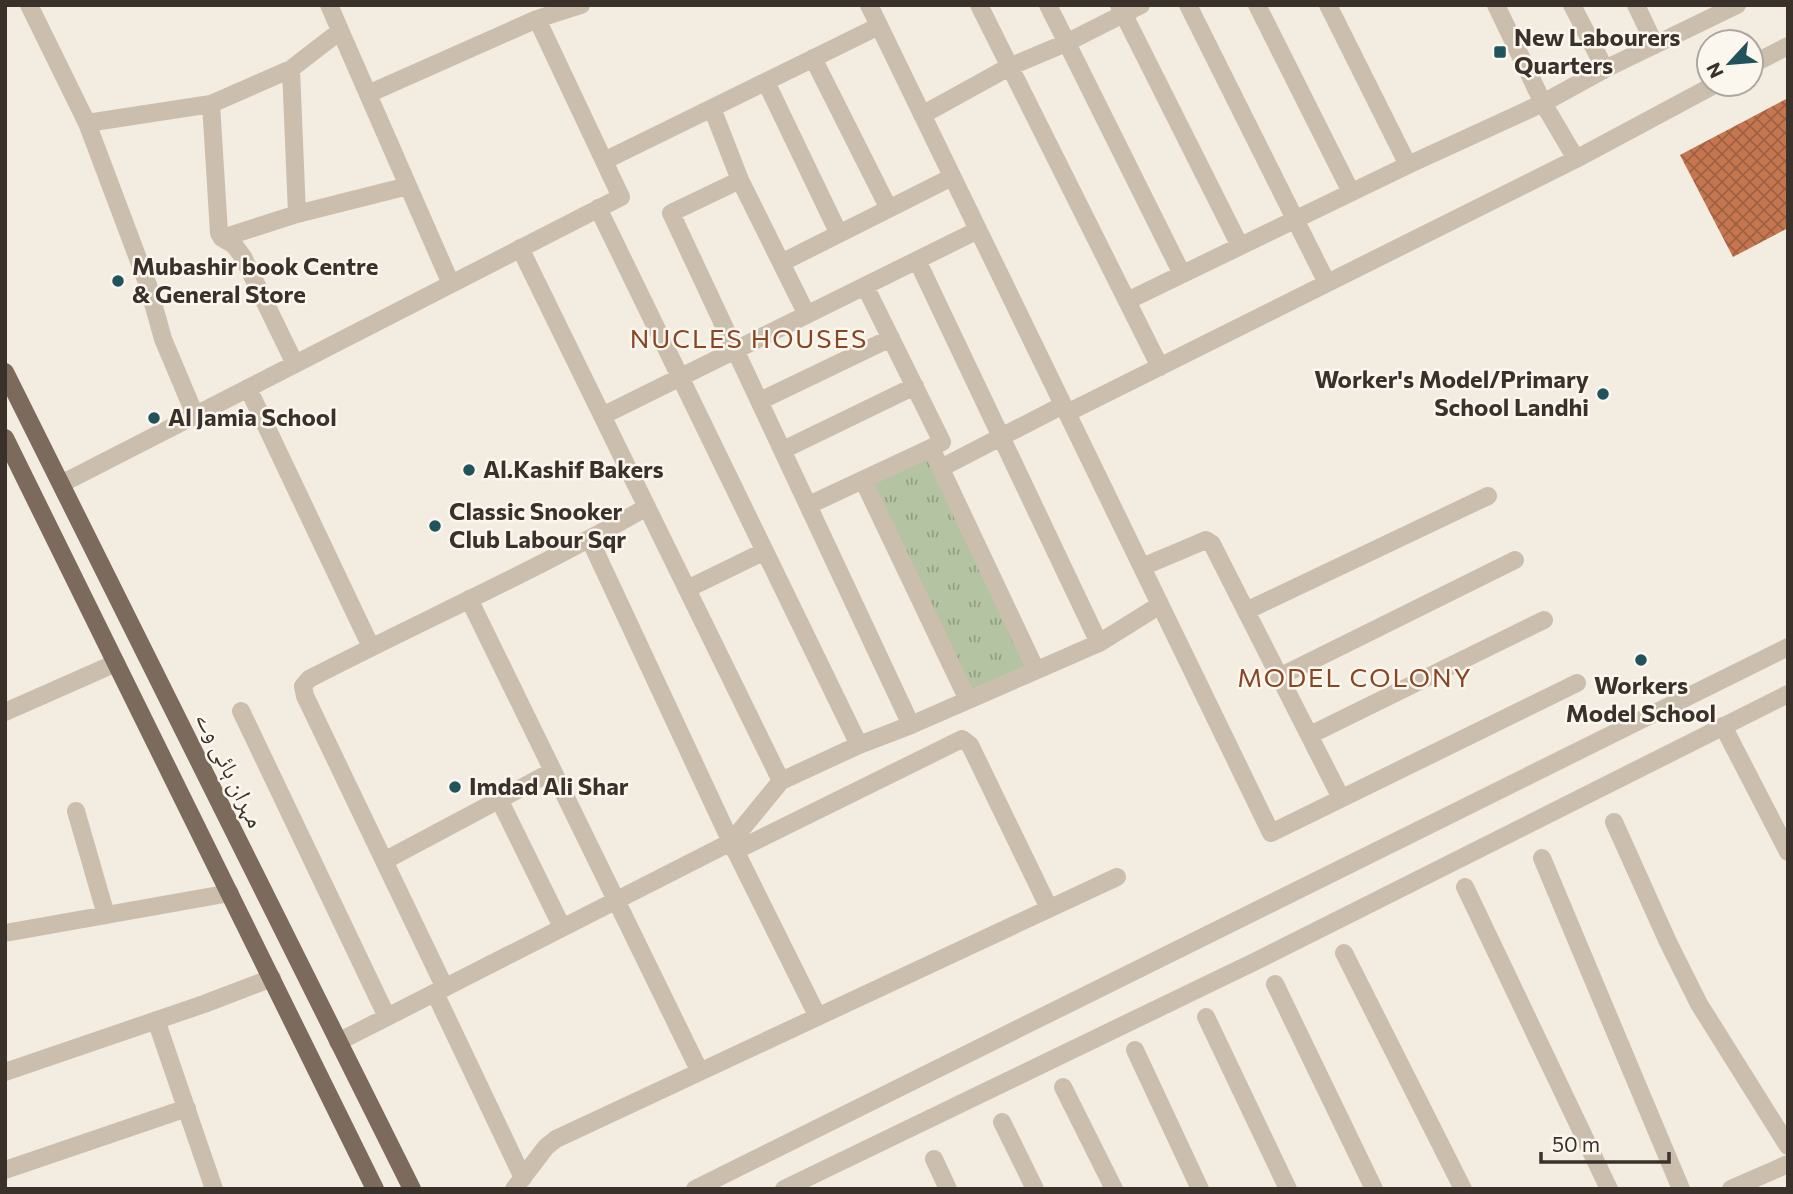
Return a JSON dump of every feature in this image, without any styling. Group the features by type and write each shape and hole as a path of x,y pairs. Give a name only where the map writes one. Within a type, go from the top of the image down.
{"main road":[{"name":"مہران ہائی وے","path":"5,372 412,1189"},
{"path":"5,438 11,463 116,663 375,1189"}],"street":[{"path":"29,5 87,123 148,285 163,340 195,415"},
{"path":"329,5 451,284"},
{"path":"368,94 537,19 581,5"},
{"path":"869,5 1271,833 1577,683"},
{"path":"979,5 1160,367"},
{"path":"1048,5 1182,274"},
{"path":"922,115 1009,67 1066,43 1121,9 1141,5"},
{"path":"1188,5 1327,283"},
{"path":"1257,5 1351,192"},
{"path":"1328,5 1408,165"},
{"path":"1496,5 1543,103 1576,159"},
{"path":"1572,5 1605,69"},
{"path":"1636,5 1655,45"},
{"path":"1127,301 1351,192 1543,103 1655,45 1712,11 1737,5"},
{"path":"1121,9 1240,246"},
{"path":"61,484 621,197 537,19"},
{"path":"604,161 879,26"},
{"path":"87,123 211,104 291,69 340,31"},
{"path":"1765,58 1788,46"},
{"path":"814,58 889,209"},
{"path":"291,69 298,214"},
{"path":"766,82 839,234"},
{"path":"941,468 1001,437 1160,367 1576,159 1695,95"},
{"path":"211,104 222,238 234,245 243,257 295,364"},
{"path":"712,108 740,180 807,315"},
{"path":"781,263 952,177"},
{"path":"740,180 671,213 911,725"},
{"path":"222,238 298,214 408,186"},
{"path":"598,208 859,745"},
{"path":"603,416 978,230"},
{"path":"520,248 781,780"},
{"path":"917,260 1099,643"},
{"path":"809,505 942,442 865,286"},
{"path":"760,401 891,338"},
{"path":"783,450 915,386"},
{"path":"248,388 371,647"},
{"path":"931,448 1036,670"},
{"path":"863,480 968,700"},
{"path":"1246,611 1488,496"},
{"path":"519,1183 384,861 303,687 309,679 590,540 647,507"},
{"path":"590,540 733,846 818,1017"},
{"path":"1142,567 1206,540 1212,544 1341,798"},
{"path":"687,589 765,551"},
{"path":"1281,676 1514,561"},
{"path":"469,599 700,1072"},
{"path":"733,846 781,780 1099,643 1160,605"},
{"path":"1310,735 1544,620"},
{"path":"695,1189 1788,647"},
{"path":"5,712 116,663"},
{"path":"784,1189 1254,962 1788,694"},
{"path":"241,711 387,1017"},
{"path":"1723,726 1788,852"},
{"path":"338,1042 562,927 962,739 970,745 1049,908"},
{"path":"384,861 553,771"},
{"path":"499,799 562,927"},
{"path":"76,811 106,915"},
{"path":"1614,822 1699,1004 1788,1146"},
{"path":"1542,858 1681,1189"},
{"path":"519,1183 546,1147 556,1139 1117,877"},
{"path":"1465,887 1609,1189"},
{"path":"5,933 230,893"},
{"path":"1344,953 1463,1189"},
{"path":"5,1072 272,978"},
{"path":"1275,984 1374,1189"},
{"path":"1206,1017 1288,1189"},
{"path":"156,1020 214,1189"},
{"path":"1135,1051 1200,1189"},
{"path":"1063,1087 1114,1189"},
{"path":"6,1164 187,1108"},
{"path":"1002,1122 1035,1189"},
{"path":"934,1159 948,1189"},
{"path":"1731,1189 1751,1185 1788,1164"}],"green space":[{"path":"930,453 1028,668 973,692 870,483"}],"building":[{"path":"1788,98 1788,228 1733,257 1680,155"}],"place":[{"name":"New Labourers Quarters","path":"1500,52"},
{"name":"Mubashir book Centre & General Store","path":"118,281"},
{"name":"Worker's Model/Primary School Landhi","path":"1603,394"},
{"name":"Al Jamia School","path":"154,418"},
{"name":"Al.Kashif Bakers","path":"469,470"},
{"name":"Classic Snooker Club Labour Sqr","path":"435,526"},
{"name":"Workers Model School","path":"1641,660"},
{"name":"Imdad Ali Shar","path":"455,787"}],"district":[{"name":"NUCLES HOUSES","path":"749,339"},
{"name":"MODEL COLONY","path":"1355,678"}]}
